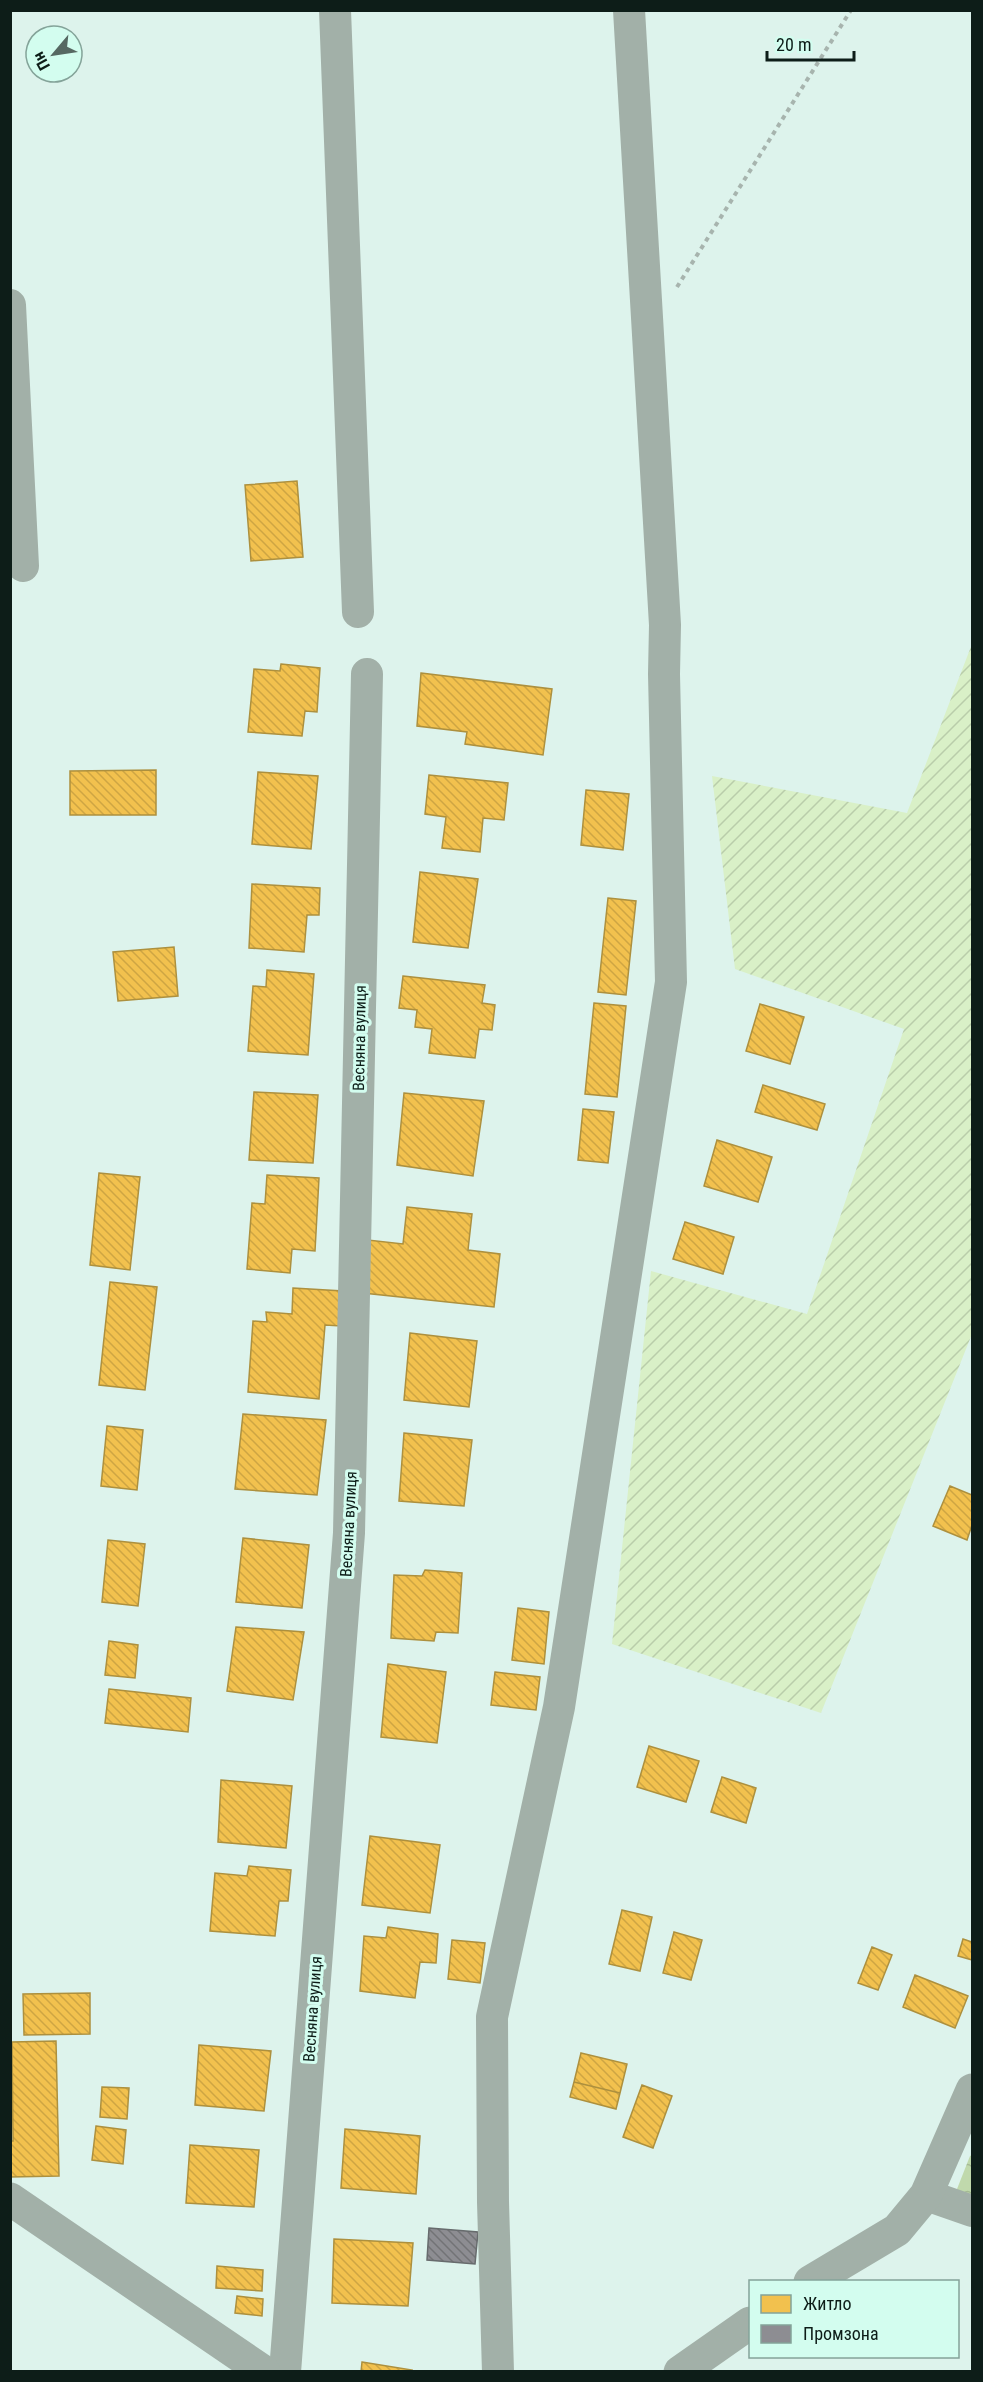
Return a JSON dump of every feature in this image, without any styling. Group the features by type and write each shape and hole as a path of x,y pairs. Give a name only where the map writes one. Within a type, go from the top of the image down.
{"street":[{"path":"335,10 358,612"},
{"path":"498,2372 493,2202 492,2017 559,1707 671,982 664,674 665,625 629,10"},
{"path":"10,306 23,566"},
{"name":"Весняна вулиця","path":"285,2372 349,1533 366,674"},
{"path":"813,2280 897,2230 926,2195 972,2090"},
{"path":"926,2195 972,2211"},
{"path":"10,2199 264,2372"},
{"path":"680,2372 749,2324"}],"path":[{"path":"674,292 851,10"}],"green space":[{"path":"972,644 972,1334 821,1713 612,1644 651,1271 807,1314 904,1029 735,969 712,776 907,813"},
{"path":"972,2155 972,2216 957,2189"}],"building: Житло":[{"path":"297,481 303,557 251,561 245,485"},
{"path":"281,664 320,668 317,712 305,711 302,736 248,732 254,669 280,671"},
{"path":"421,673 552,689 543,755 465,744 467,732 417,726"},
{"path":"156,770 156,815 70,815 70,771"},
{"path":"258,772 318,776 311,849 252,844"},
{"path":"429,775 508,783 504,820 483,818 480,852 442,848 446,817 425,814"},
{"path":"586,790 629,794 623,850 581,845"},
{"path":"420,872 478,879 468,948 413,942"},
{"path":"252,884 320,888 319,915 307,915 304,952 249,948"},
{"path":"608,898 636,901 626,995 598,992"},
{"path":"174,947 178,996 118,1001 113,952"},
{"path":"267,970 314,974 308,1055 248,1051 253,986 266,987"},
{"path":"403,976 485,985 482,1003 495,1005 492,1030 479,1029 475,1058 429,1053 432,1029 415,1027 417,1010 399,1008"},
{"path":"594,1003 626,1006 617,1097 585,1094"},
{"path":"760,1004 804,1017 790,1064 746,1051"},
{"path":"763,1085 825,1104 817,1130 755,1112"},
{"path":"254,1092 318,1095 313,1163 249,1160"},
{"path":"404,1093 484,1101 473,1176 397,1165"},
{"path":"583,1109 614,1112 608,1163 578,1160"},
{"path":"717,1140 772,1157 758,1202 704,1186"},
{"path":"99,1173 140,1177 130,1270 90,1265"},
{"path":"267,1175 319,1178 315,1251 292,1249 290,1273 247,1269 252,1203 265,1204"},
{"path":"407,1207 472,1214 468,1250 500,1254 494,1307 363,1293 368,1240 403,1244"},
{"path":"685,1222 734,1237 723,1274 673,1259"},
{"path":"110,1282 157,1287 145,1390 99,1385"},
{"path":"293,1288 343,1291 341,1326 325,1325 319,1399 248,1392 253,1321 267,1322 266,1312 292,1314"},
{"path":"410,1333 477,1341 469,1407 404,1400"},
{"path":"243,1414 326,1420 317,1495 235,1489"},
{"path":"107,1426 143,1430 137,1490 101,1486"},
{"path":"404,1433 472,1440 464,1506 399,1501"},
{"path":"950,1486 972,1495 972,1525 967,1540 933,1526"},
{"path":"243,1538 309,1545 302,1608 236,1602"},
{"path":"108,1540 145,1544 138,1606 102,1602"},
{"path":"425,1570 462,1573 458,1633 436,1632 434,1641 391,1638 394,1575 422,1576"},
{"path":"518,1608 549,1612 544,1664 512,1660"},
{"path":"236,1627 304,1632 293,1700 227,1691"},
{"path":"109,1641 138,1645 135,1678 105,1675"},
{"path":"388,1664 446,1672 437,1743 381,1737"},
{"path":"495,1672 540,1677 536,1710 491,1705"},
{"path":"109,1689 191,1698 188,1732 105,1723"},
{"path":"649,1746 699,1761 686,1802 637,1787"},
{"path":"722,1777 756,1788 746,1823 711,1812"},
{"path":"221,1780 292,1786 286,1848 218,1842"},
{"path":"370,1836 440,1845 430,1913 362,1905"},
{"path":"249,1866 291,1870 288,1901 279,1901 275,1936 210,1931 215,1873 247,1876"},
{"path":"622,1910 652,1917 640,1971 609,1964"},
{"path":"388,1927 438,1934 436,1963 420,1962 415,1998 360,1991 364,1936 386,1938"},
{"path":"674,1932 702,1940 691,1980 663,1973"},
{"path":"963,1939 972,1942 972,1960 958,1956"},
{"path":"452,1940 485,1943 480,1983 448,1979"},
{"path":"872,1947 892,1955 878,1990 858,1983"},
{"path":"915,1975 968,1996 955,2028 903,2007"},
{"path":"90,1993 90,2034 24,2035 23,1994"},
{"path":"56,2041 59,2176 10,2177 10,2141 13,2141 12,2042"},
{"path":"199,2045 271,2051 264,2111 195,2105"},
{"path":"581,2053 627,2064 620,2093 574,2082"},
{"path":"574,2082 620,2093 616,2109 570,2097"},
{"path":"642,2085 672,2096 653,2148 623,2137"},
{"path":"102,2087 129,2088 127,2119 100,2117"},
{"path":"96,2126 126,2130 123,2164 92,2160"},
{"path":"345,2129 420,2136 416,2194 341,2188"},
{"path":"190,2145 259,2150 254,2207 186,2203"},
{"path":"334,2239 413,2243 408,2306 332,2303"},
{"path":"217,2266 263,2270 262,2291 216,2288"},
{"path":"237,2296 263,2299 262,2316 235,2313"},
{"path":"362,2362 412,2370 411,2372 361,2372"}],"building: Промзона":[{"path":"429,2228 478,2232 475,2264 427,2260"}]}
